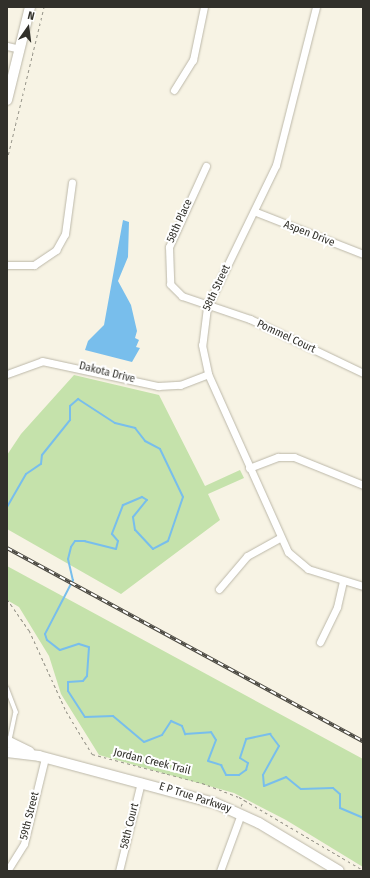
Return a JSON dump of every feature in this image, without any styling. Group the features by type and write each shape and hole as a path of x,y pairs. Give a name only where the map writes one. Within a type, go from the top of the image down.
{"main road":[{"path":"7,100 30,7"},
{"name":"E P True Parkway","path":"8,747 193,795 241,814 339,871"}],"street":[{"path":"174,90 193,60 204,7"},
{"name":"58th Street","path":"316,7 278,160 256,212 207,307 202,345 208,374 280,538 298,563 343,581"},
{"path":"7,46 20,49"},
{"name":"58th Place","path":"206,166 175,228 169,247 169,265 170,284 178,292 207,307"},
{"path":"7,265 34,265 56,250 65,234 72,182"},
{"name":"Aspen Drive","path":"256,212 363,254"},
{"name":"Pommel Court","path":"207,307 250,319 363,373"},
{"name":"Dakota Drive","path":"7,374 42,361 158,386 180,385 208,374"},
{"path":"249,468 278,458 294,457 363,485"},
{"path":"219,589 247,556 280,538"},
{"path":"320,642 337,607 343,581 363,586"},
{"name":"59th Street","path":"7,871 24,844 42,757"},
{"name":"58th Court","path":"119,871 141,782"},
{"path":"220,871 241,814"}],"lane":[{"path":"7,688 16,712 8,747"}],"path":[{"path":"7,160 44,7"},
{"name":"Jordan Creek Trail","path":"7,599 29,630 66,711 92,754 232,794 363,870"}],"green space":[{"path":"74,375 159,395 205,486 240,470 244,478 208,494 220,520 121,594 7,529 7,455 21,434"},
{"path":"7,566 363,759 363,867 286,820 234,793 99,755 61,694 49,656 19,607 7,600"}],"water":[{"path":"123,220 129,222 128,257 118,281 131,305 137,331 135,338 139,340 136,347 140,348 132,362 85,350 88,341 104,325"}],"waterway":[{"path":"7,507 26,474 41,464 42,455 70,420 70,406 78,399 115,423 135,428 145,441 160,449 183,497 168,541 153,549 135,530 133,517 147,500 142,497 123,505 112,534 118,541 116,549 85,541 75,541 71,547 68,559 73,580 45,634 47,640 60,650 79,644 89,647 87,676 83,681 68,682 68,691 85,717 113,716 144,742 162,735 171,721 182,726 185,734 211,732 216,740 208,761 221,765 226,775 239,775 246,770 248,763 240,758 246,739 270,734 279,746 263,775 264,786 286,777 301,789 333,788 340,794 340,808 363,818"}],"railway":[{"path":"7,548 363,741"}]}
